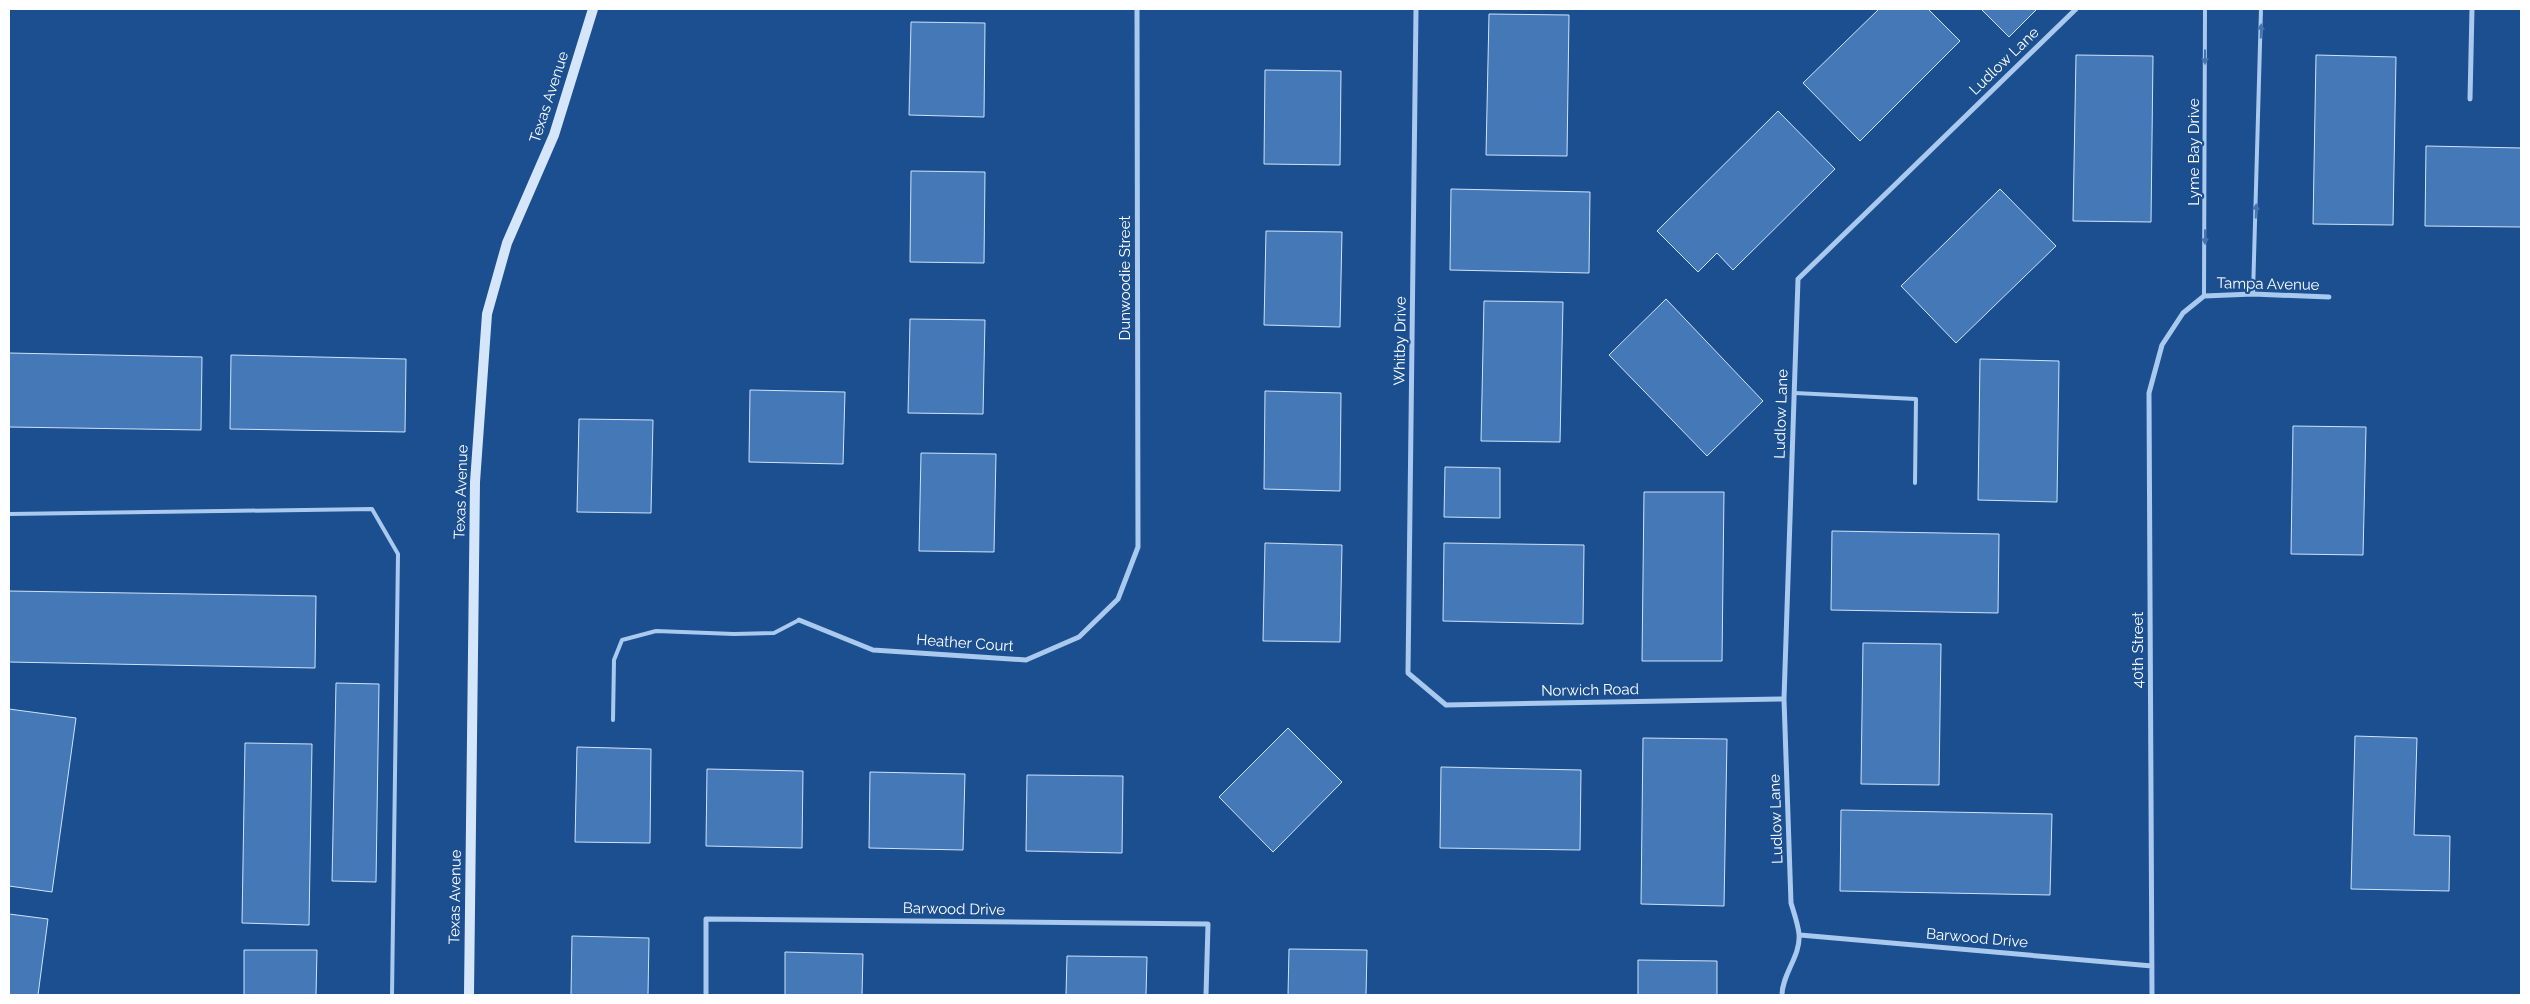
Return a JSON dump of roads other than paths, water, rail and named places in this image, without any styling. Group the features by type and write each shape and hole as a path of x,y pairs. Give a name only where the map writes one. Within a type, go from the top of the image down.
{"street":[{"name":"Texas Avenue","path":"469,995 475,482 487,314 507,243 554,135 593,9"},
{"name":"Dunwoodie Street","path":"1137,9 1138,546"},
{"name":"Whitby Drive","path":"1408,673 1416,9"},
{"name":"Ludlow Lane","path":"1800,936 1791,903 1784,700 1798,279 2076,9"},
{"path":"2470,99 2472,9"},
{"name":"Tampa Avenue","path":"2183,313 2204,296 2253,294 2329,298"},
{"name":"40th Street","path":"2152,995 2149,393 2162,345 2183,313"},
{"name":"Heather Court","path":"799,620 873,650 1026,660 1079,637 1118,599 1138,546"},
{"name":"Norwich Road","path":"1408,673 1446,705 1784,700"},
{"name":"Barwood Drive","path":"706,995 706,919 1208,924 1206,995"},
{"path":"1782,995 1782,986 1793,962 1800,936"},
{"name":"Barwood Drive","path":"1800,936 2152,966"}],"lane":[{"name":"Lyme Bay Drive","path":"2204,296 2205,9"},
{"path":"2253,294 2261,9"},
{"path":"1795,393 1916,399 1915,483"},
{"path":"9,514 372,509 398,554 392,995"},
{"path":"613,720 614,660 622,640 656,630 734,634 774,633 799,620"}]}
